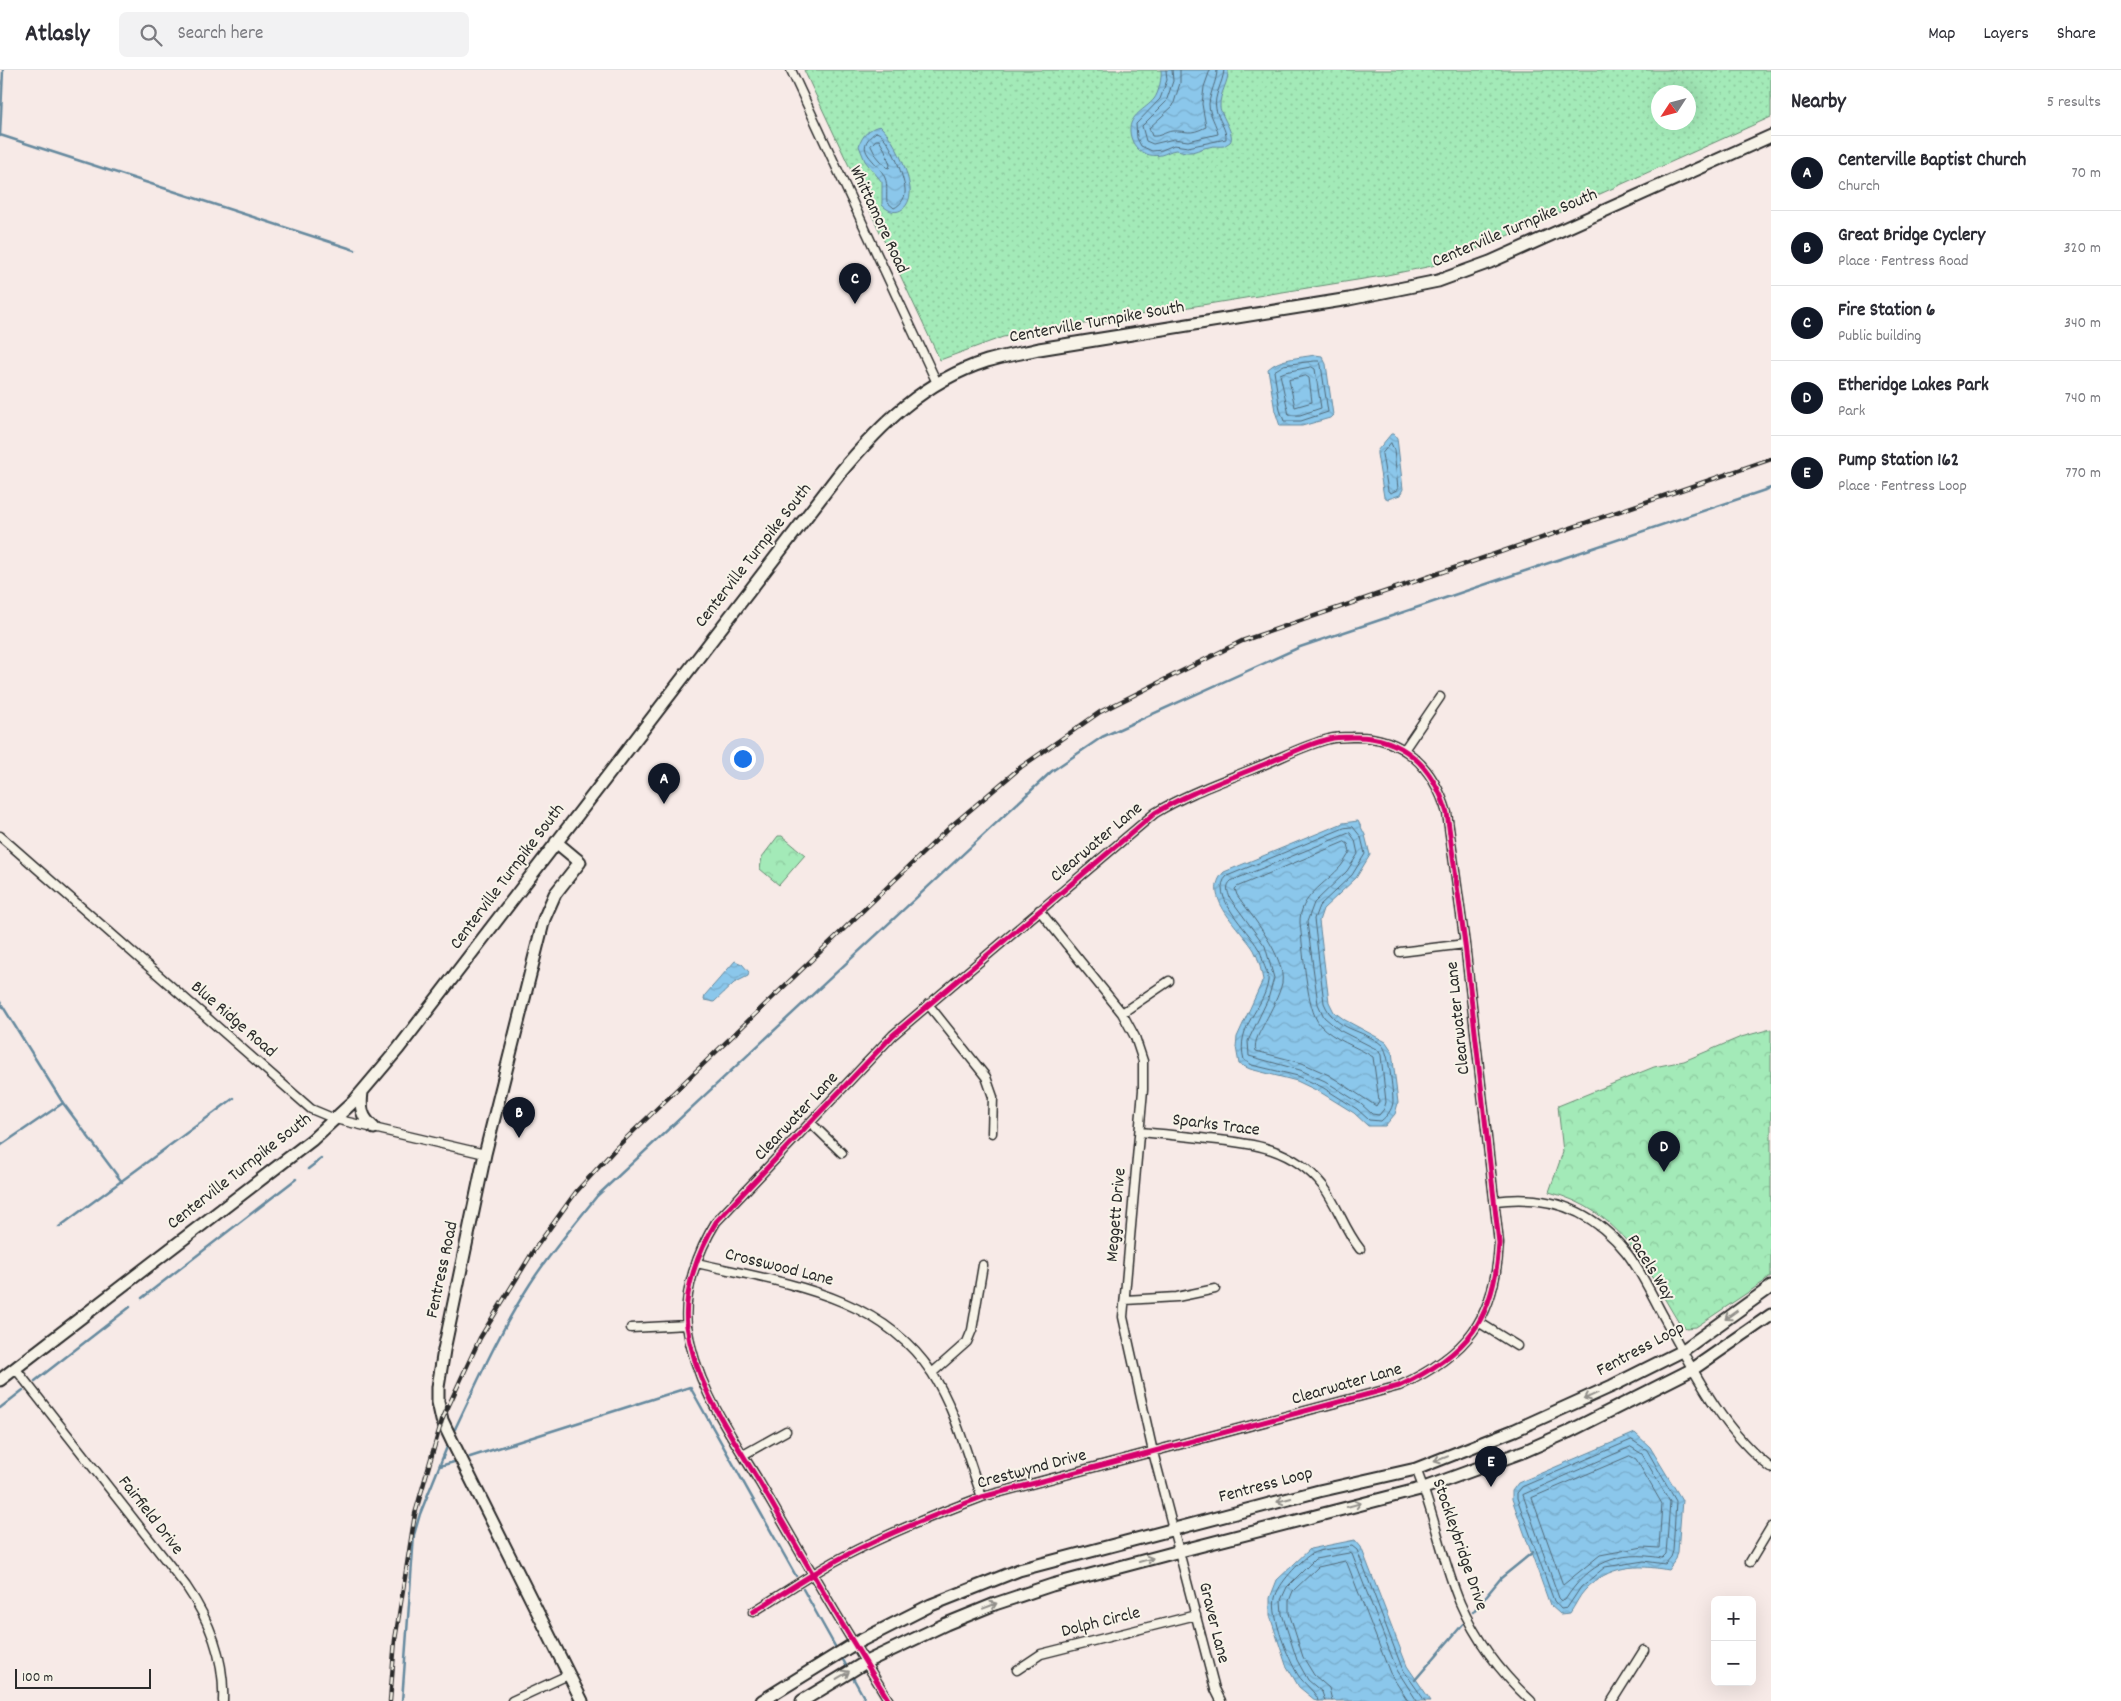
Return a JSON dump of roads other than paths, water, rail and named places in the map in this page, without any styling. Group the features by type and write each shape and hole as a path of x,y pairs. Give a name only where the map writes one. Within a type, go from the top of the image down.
{"street":[{"name":"Whittamore Road","path":"791,70 937,383"},
{"name":"Centerville Turnpike South","path":"0,1380 271,1172 335,1119 362,1092 398,1049 840,473 887,420 937,383 987,361 1039,349 1349,299 1438,281 1490,262 1771,136"},
{"path":"1404,750 1440,697"},
{"name":"Clearwater Lane","path":"888,1701 702,1384 695,1363 687,1325 690,1287 704,1241 716,1222 892,1035 1149,817 1172,802 1190,794 1330,738 1369,736 1389,742 1421,762 1433,778 1447,813 1465,944 1495,1201 1499,1243 1498,1264 1493,1290 1480,1323 1463,1344 1422,1376 1399,1386 1153,1452"},
{"name":"Blue Ridge Road","path":"0,836 311,1109 335,1119 485,1154"},
{"name":"Fentress Road","path":"556,842 580,862 555,894 544,919 485,1154 444,1350 438,1386 438,1402 442,1420 452,1443 582,1701"},
{"name":"Meggett Drive","path":"1039,910 1122,1013 1135,1037 1143,1061 1140,1132 1123,1316 1153,1452 1180,1551"},
{"path":"1400,952 1465,944"},
{"path":"1122,1013 1169,982"},
{"path":"928,1004 986,1076 993,1097 992,1133"},
{"path":"362,1092 360,1111 366,1121 374,1128"},
{"path":"811,1123 842,1153"},
{"name":"Sparks Trace","path":"1140,1132 1240,1142 1259,1145 1277,1151 1310,1172 1323,1186 1334,1202 1349,1235 1360,1249"},
{"name":"Pacels Way","path":"1495,1201 1520,1198 1542,1200 1563,1206 1584,1215 1600,1225 1614,1238 1632,1260 1682,1351 1733,1430 1756,1456 1771,1468"},
{"name":"Crosswood Lane","path":"697,1263 813,1290 839,1299 880,1321 896,1332 932,1373 948,1401 982,1497"},
{"path":"932,1373 967,1342 970,1336 982,1265"},
{"name":"Fentress Loop","path":"762,1701 854,1644 931,1605 1019,1570 1319,1491 1416,1469 1524,1426 1612,1386 1682,1351 1771,1287"},
{"path":"1124,1300 1177,1297 1215,1289"},
{"path":"802,1701 866,1662 946,1624 995,1604 1052,1585 1424,1488 1525,1451 1568,1432 1693,1369 1771,1314"},
{"path":"1480,1323 1517,1346"},
{"path":"632,1328 687,1325"},
{"name":"Fairfield Drive","path":"15,1368 199,1605 216,1642 221,1665 223,1701"},
{"path":"743,1455 786,1431"},
{"name":"Crestwynd Drive","path":"753,1612 841,1558 885,1537 982,1497 1153,1452"},
{"name":"Stockleybridge Drive","path":"1416,1469 1424,1488 1461,1605 1487,1651 1515,1686 1531,1701"},
{"path":"1750,1562 1771,1527"},
{"name":"Graver Lane","path":"1180,1551 1215,1689 1221,1701"},
{"name":"Dolph Circle","path":"1017,1670 1040,1654 1196,1615"},
{"path":"1612,1701 1644,1650"},
{"path":"512,1701 568,1675"}],"water":[{"path":"1161,70 1228,70 1220,107 1230,130 1230,142 1224,146 1211,146 1192,152 1174,150 1155,156 1144,153 1136,147 1131,137 1130,125 1135,116 1151,103 1156,96 1160,85"},
{"path":"880,126 895,146 903,163 910,188 909,200 903,209 898,211 888,210 882,205 882,182 865,161 859,146 866,133"},
{"path":"1315,355 1322,356 1326,364 1333,415 1330,418 1302,426 1280,426 1275,411 1268,369 1284,361"},
{"path":"1391,434 1394,434 1397,438 1403,489 1400,495 1388,499 1384,497 1377,451"},
{"path":"1358,821 1365,835 1370,855 1356,878 1323,909 1319,921 1329,1002 1334,1012 1386,1042 1392,1051 1398,1103 1395,1114 1385,1126 1368,1126 1354,1113 1320,1092 1297,1081 1250,1069 1239,1064 1236,1047 1237,1037 1263,980 1259,961 1254,950 1225,912 1217,891 1218,881 1224,872 1343,823"},
{"path":"735,961 742,964 749,972 748,976 734,983 714,1002 704,1000 705,995"},
{"path":"1635,1433 1650,1447 1682,1500 1676,1559 1668,1570 1634,1567 1624,1568 1604,1575 1585,1590 1570,1613 1560,1614 1550,1605 1512,1499 1512,1491 1518,1483"},
{"path":"1355,1540 1361,1547 1407,1666 1431,1701 1316,1701 1299,1687 1286,1665 1270,1616 1270,1598 1277,1580 1310,1549"}],"waterway":[{"path":"0,136 3,70"},
{"path":"0,135 355,250"},
{"path":"455,1429 490,1355 519,1301 562,1239 597,1196 1052,771 1102,737 1300,647 1771,488"},
{"path":"0,1002 63,1103 122,1182"},
{"path":"59,1227 234,1098"},
{"path":"0,1146 63,1103"},
{"path":"308,1169 321,1159"},
{"path":"142,1298 296,1179"},
{"path":"35,1381 130,1307"},
{"path":"470,1457 690,1387 796,1576"},
{"path":"0,1408 23,1390"},
{"path":"402,1701 414,1535 420,1514 449,1442"},
{"path":"440,1466 454,1462"},
{"path":"1473,1612 1501,1578 1533,1552"},
{"path":"803,1589 836,1648"},
{"path":"1415,1680 1463,1624"},
{"path":"842,1658 847,1667"},
{"path":"852,1676 866,1701"}],"railway":[{"path":"390,1701 395,1640 415,1514 442,1420 480,1338 534,1250 576,1192 617,1147 950,827 1021,767 1100,712 1242,641 1771,459"}],"place":[{"name":"Fire Station 6","path":"855,304"},
{"name":"Centerville Baptist Church","path":"664,804"},
{"name":"Great Bridge Cyclery","path":"519,1138"},
{"name":"Etheridge Lakes Park","path":"1664,1172"},
{"name":"Pump Station 162","path":"1491,1487"}]}
